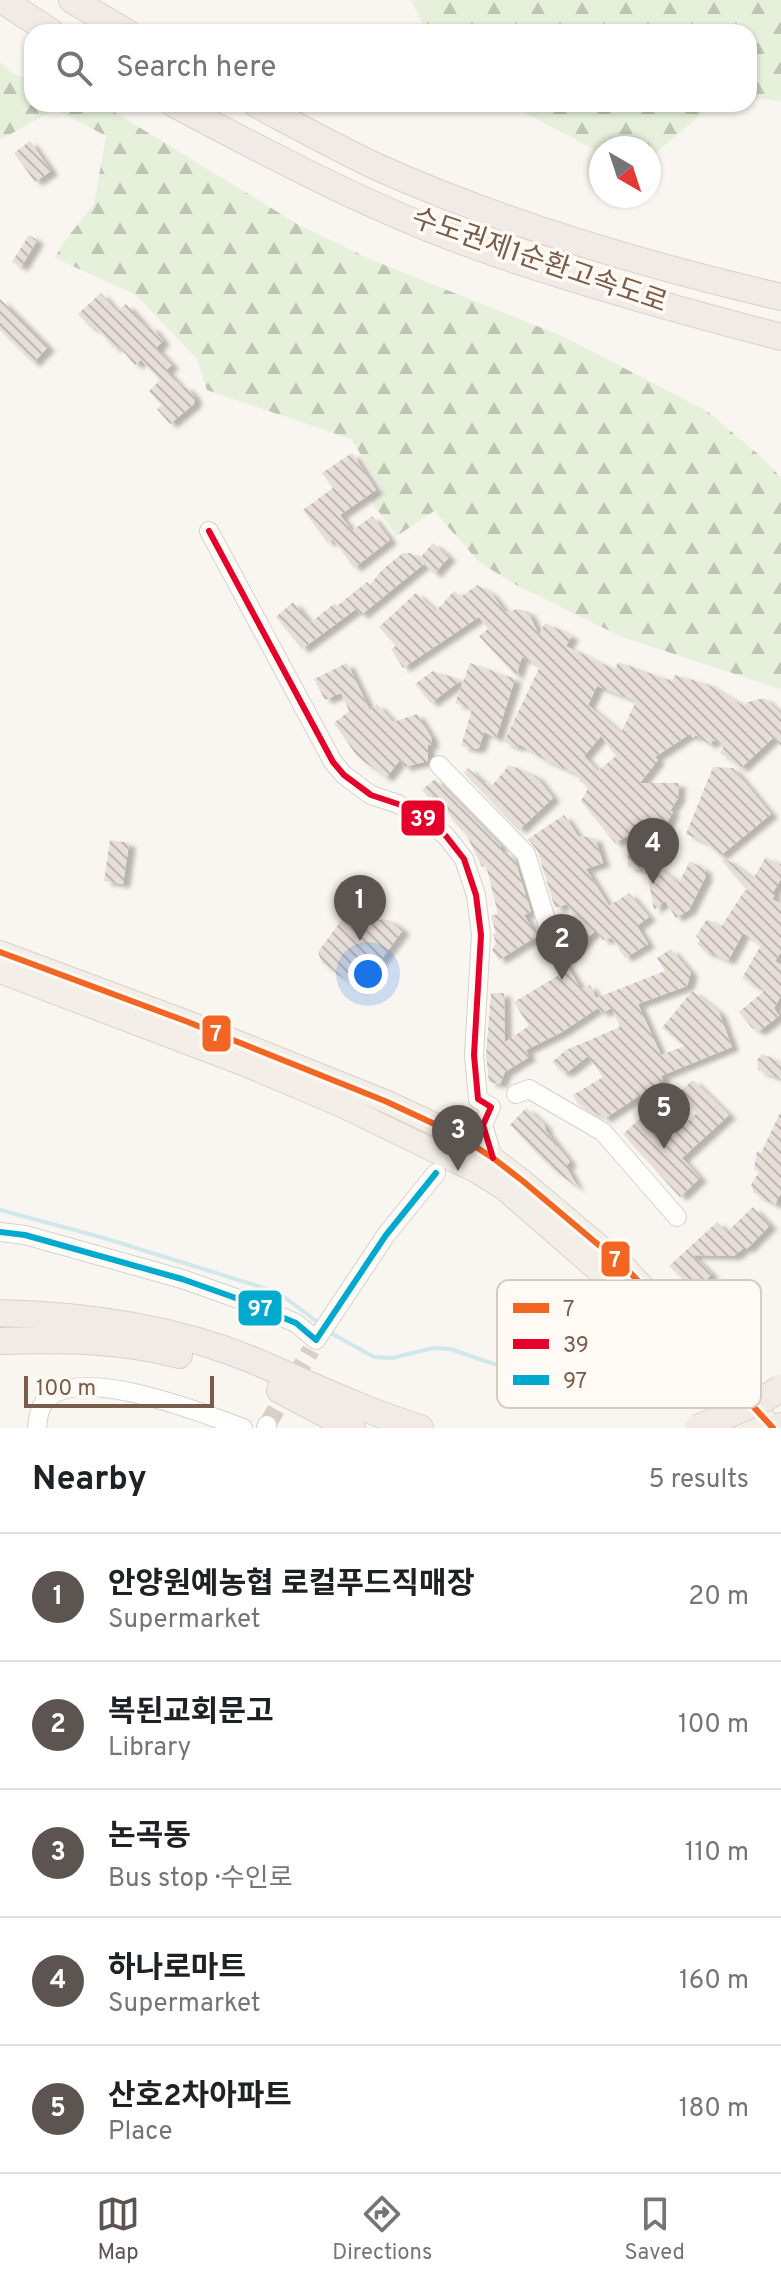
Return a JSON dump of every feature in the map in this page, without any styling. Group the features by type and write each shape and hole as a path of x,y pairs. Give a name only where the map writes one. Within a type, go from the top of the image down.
{"highway":[{"path":"2,0 39,24"},
{"path":"72,0 112,24"},
{"name":"수도권제1순환고속도로","path":"189,112 284,163 415,222 494,252 781,337"},
{"name":"수도권제1순환고속도로","path":"271,112 375,166 492,212 670,271 781,297"},
{"path":"0,1313 82,1317 138,1326 248,1358 312,1387 420,1428"},
{"path":"0,1341 57,1339 150,1347 266,1383 352,1428"},
{"path":"266,1383 335,1428"},
{"path":"312,1387 381,1428"},
{"path":"761,1400 781,1388"},
{"path":"698,1428 744,1408"}],"main road":[{"path":"0,952 188,1022 385,1101 456,1134 493,1158 638,1280"},
{"path":"0,972 245,1065 342,1106 477,1172 504,1189 609,1280"},
{"path":"731,1408 750,1428"},
{"path":"760,1408 778,1427"}],"street":[{"path":"209,531 333,762 344,775 371,795 398,804 425,819 446,836 464,859 476,895 481,935 474,1055 478,1099 491,1107 483,1125 493,1158"},
{"path":"439,765 526,854 551,936"},
{"path":"516,1094 529,1089 603,1132 677,1217"},
{"path":"0,1232 25,1235 182,1279 296,1323 315,1343 386,1235 436,1173"},
{"path":"37,1428 44,1402 63,1390 73,1389 106,1389 154,1397 243,1428"}],"green space":[{"path":"411,0 781,0 781,101 757,98 757,24 423,24"},
{"path":"0,62 13,74 24,77 24,112 50,112 0,140"},
{"path":"61,112 114,112 299,225 372,260 562,336 707,411 765,460 781,478 781,689 622,637 518,586 479,562 434,511 397,536 370,500 383,489 351,439 207,390 197,359 136,295 55,258 94,204 106,136"},
{"path":"523,112 704,112 661,149 661,136 589,136 589,147"}],"building":[{"path":"30,141 51,171 35,182 14,153"},
{"path":"29,235 37,240 21,267 12,262"},
{"path":"101,293 117,312 126,304 148,329 151,326 163,341 156,348 172,365 166,370 195,397 194,404 170,424 157,409 162,405 149,391 160,380 141,360 135,365 118,345 114,348 78,314"},
{"path":"0,299 48,347 33,363 0,330"},
{"path":"352,453 376,490 340,515 352,531 372,516 390,540 354,568 333,539 328,543 303,510 333,488 322,473"},
{"path":"433,543 449,557 434,574 420,558"},
{"path":"403,553 410,553 424,564 361,615 356,609 302,649 276,617 293,602 310,623 367,582 370,585 382,570"},
{"path":"477,585 491,593 505,612 519,609 528,612 539,635 545,623 572,636 566,646 615,670 618,662 672,681 675,675 707,684 744,706 764,698 781,714 781,746 774,737 741,768 720,753 724,746 713,740 710,745 690,734 655,757 658,760 640,783 679,783 678,798 670,811 673,812 646,858 679,883 690,861 706,870 689,910 676,918 665,901 654,910 647,871 628,867 627,836 615,843 581,801 589,787 579,781 581,776 519,744 518,748 504,742 540,666 522,657 516,676 479,636 488,629 479,617 403,668 391,649 396,646 379,627 416,593 436,611 454,591 461,597","holes":["597,686 636,701 621,733 588,705","601,736 616,756 598,771 584,756"]},
{"path":"347,663 370,710 377,704 393,722 417,714 431,737 428,761 404,767 400,760 386,778 357,756 334,723 349,711 341,693 325,700 314,679"},
{"path":"470,663 515,679 496,738 484,732 479,748 473,749 461,746 472,709 455,703"},
{"path":"433,671 461,680 431,703 415,684"},
{"path":"509,765 536,776 553,798 519,830 464,773 468,768 485,784 488,782 492,786"},
{"path":"713,767 733,768 771,814 720,856 705,842 686,834"},
{"path":"435,779 501,846 499,848 504,854 507,852 515,860 531,912 524,915 537,936 499,960 492,950 496,943 493,934 496,933 491,916 498,914 486,865 482,867 464,830 433,795 429,798 422,790"},
{"path":"564,815 578,836 595,838 603,863 586,869 609,906 629,893 649,917 637,926 648,944 625,958 612,938 603,940 596,930 564,961 581,989 590,985 596,998 665,971 657,958 671,949 691,973 687,986 638,1004 661,1055 685,1046 662,1028 692,991 719,1012 732,1047 661,1076 663,1080 604,1119 598,1112 596,1114 578,1104 573,1095 603,1077 588,1056 563,1073 552,1062 566,1050 620,1027 612,1008 602,1013 598,1008 562,1032 526,1050 529,1057 505,1072 500,1084 489,1082 486,1055 491,993 504,993 505,1042 529,1026 514,1002 561,974 564,979 555,947 579,925 573,916 576,912 573,914 567,904 555,908 537,850 528,839"},
{"path":"110,840 129,843 123,884 104,881"},
{"path":"766,857 781,865 781,879 772,899 781,904 781,952 775,961 781,965 781,996 774,1008 779,1016 759,1031 752,1028 739,1012 764,991 742,978 761,945 743,933 728,961 708,954 697,944 700,940 696,936 707,919 721,927 745,890 748,891 722,861 725,858 753,879"},
{"path":"351,907 378,921 391,921 403,930 359,990 322,963 318,952"},
{"path":"762,1054 781,1062 781,1079 758,1070 757,1060"},
{"path":"693,1080 729,1115 682,1158 700,1178 680,1197 623,1134 644,1115 667,1140 697,1113 679,1092"},
{"path":"526,1108 544,1124 570,1162 566,1166 578,1188 549,1166 510,1125"},
{"path":"781,1111 781,1193 775,1205 754,1193 751,1185 759,1172 754,1170 757,1151 761,1153"},
{"path":"753,1207 770,1225 747,1249 745,1247 734,1256 692,1255 712,1274 706,1280 684,1280 669,1266 717,1222 727,1232"}],"waterway":[{"path":"0,1210 104,1238 277,1292 319,1323"},
{"path":"329,1332 374,1357 392,1358 433,1348 450,1349 497,1365"}],"tunnel":[{"path":"267,1425 311,1350"}],"transit line":[{"name":"39","path":"209,531 333,762 344,775 371,795 398,804 425,819 446,836 464,859 476,895 481,935 474,1055 478,1099 491,1107 483,1125 493,1158"},
{"name":"7","path":"0,952 188,1022 385,1101 456,1134 524,1182 637,1280"},
{"name":"97","path":"0,1232 25,1235 182,1279 296,1323 316,1340 386,1235 436,1173"},
{"name":"7","path":"755,1408 773,1428"}],"place":[{"name":"하나로마트","path":"653,884"},
{"name":"안양원예농협 로컬푸드직매장","path":"360,941"},
{"name":"복된교회문고","path":"562,980"},
{"name":"산호2차아파트","path":"664,1149"},
{"name":"논곡동","path":"458,1171"}]}
